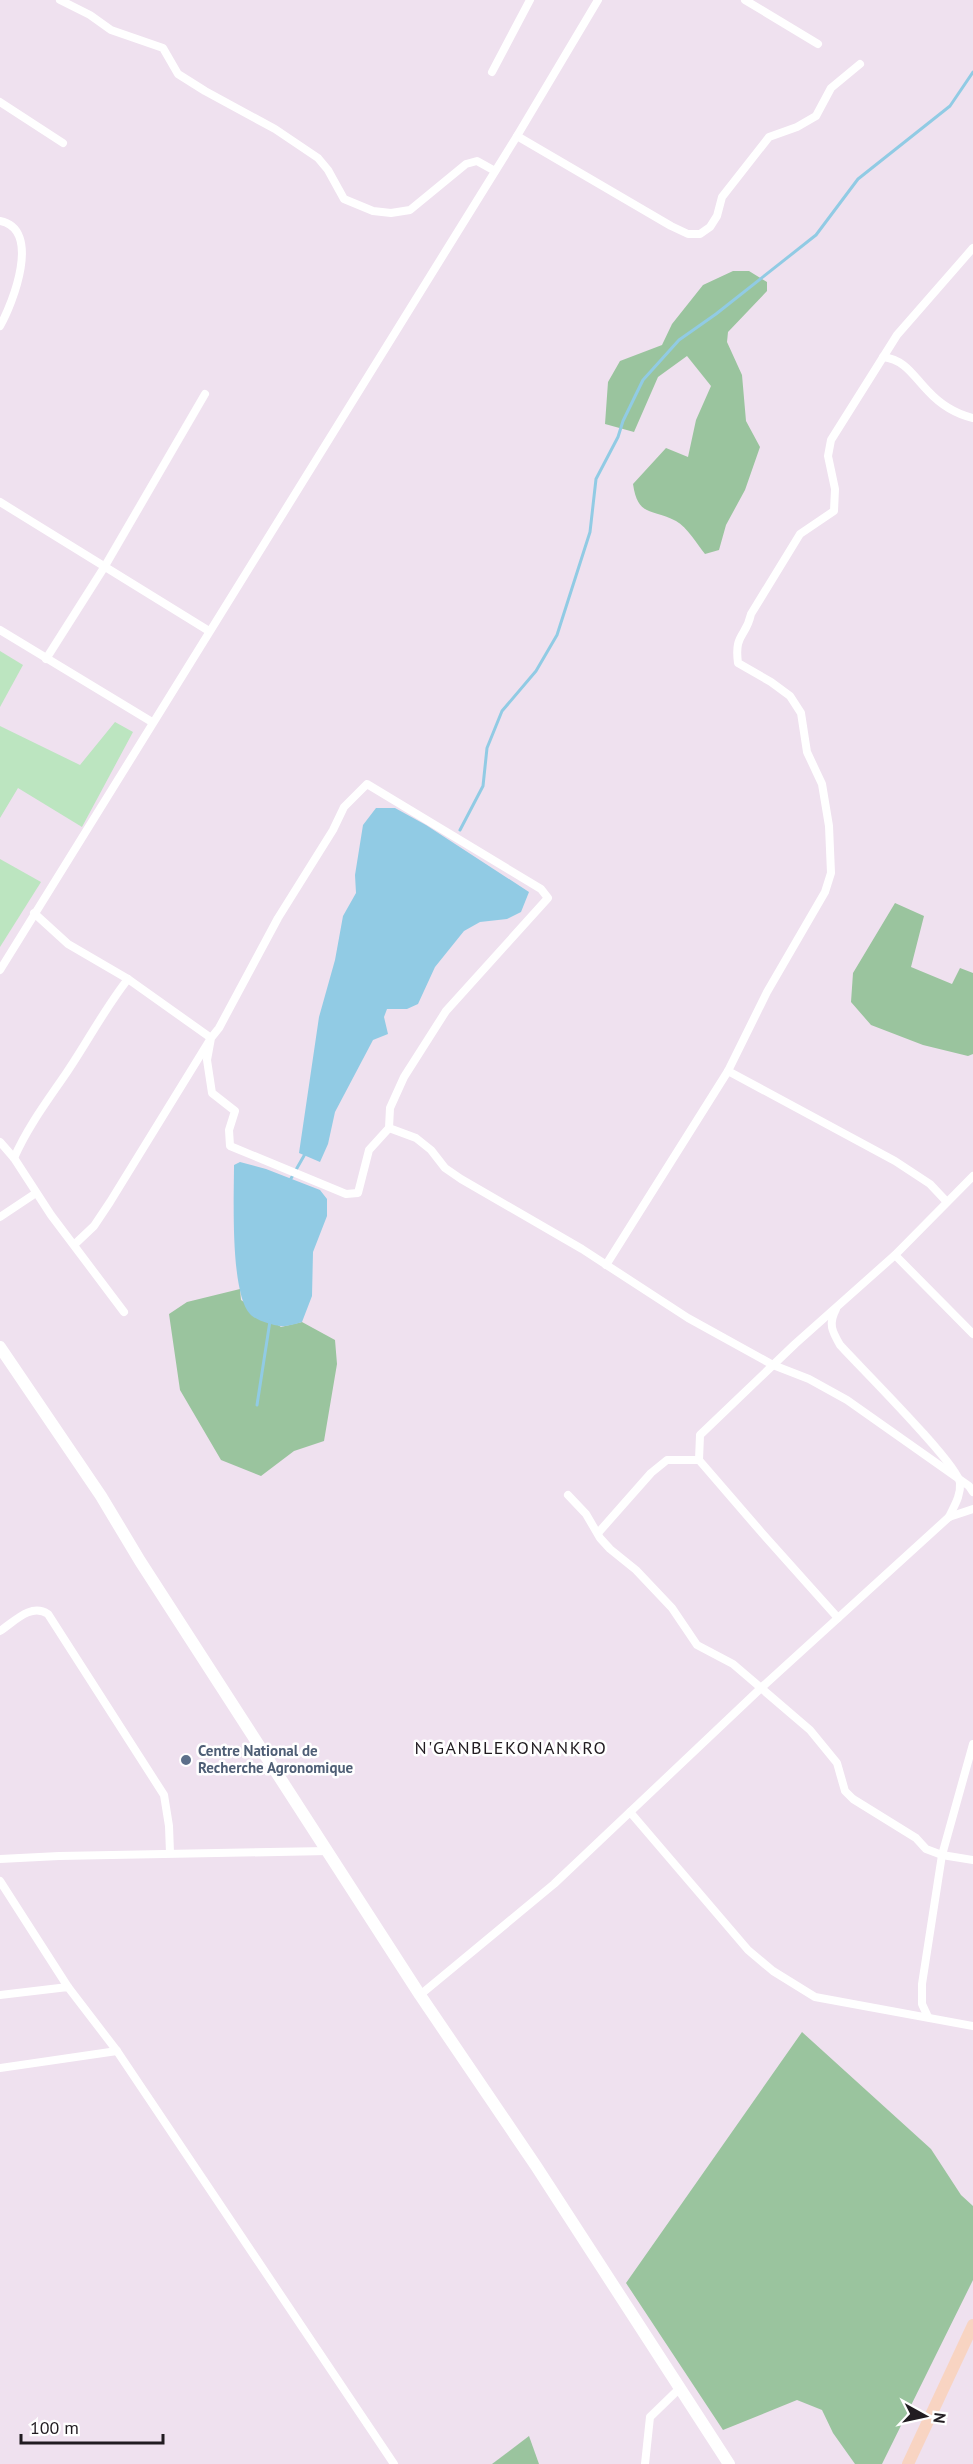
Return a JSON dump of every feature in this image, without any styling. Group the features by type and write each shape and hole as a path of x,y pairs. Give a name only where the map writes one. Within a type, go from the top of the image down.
{"main road":[{"path":"0,1347 101,1496 420,1995 536,2166 729,2464"},
{"path":"908,2464 973,2325"}],"street":[{"path":"60,0 90,15 111,30 163,48 178,74 274,129 318,158 328,170 344,199 373,211 391,213 410,210 466,164 477,161 495,171"},
{"path":"492,72 530,0"},
{"path":"0,970 495,171 598,0"},
{"path":"745,0 818,44"},
{"path":"516,136 671,226 688,234 700,234 710,227 717,216 723,197 769,137 797,127 816,116 831,88 860,64"},
{"path":"0,102 63,143"},
{"path":"0,221 7,222 21,238 22,254 14,295 0,326"},
{"path":"606,1264 728,1071 767,992 825,892 831,873 824,792 807,752 801,713 790,696 738,663 736,646 748,625 751,614 800,534 834,511 835,489 828,456 831,440 897,335 973,248"},
{"path":"883,357 896,359 930,394 958,415 973,418"},
{"path":"46,659 105,566 205,394"},
{"path":"0,502 209,631"},
{"path":"0,630 152,722"},
{"path":"75,1244 94,1226 110,1202 212,1038 278,918 333,830 344,807 367,783 541,889 548,898 446,1011 404,1077 390,1108 389,1128 369,1150 358,1193 346,1194 245,1155 230,1146 229,1130 235,1111 212,1093 207,1060 212,1038"},
{"path":"34,913 68,944 128,979 212,1038"},
{"path":"14,1158 40,1108 67,1072 106,1009 128,979"},
{"path":"728,1071 895,1161 930,1184 946,1201"},
{"path":"389,1128 416,1138 431,1150 445,1168 461,1179 606,1264 688,1318 773,1365 808,1379 848,1400 973,1492"},
{"path":"0,1142 14,1158 36,1193 124,1312"},
{"path":"838,1618 699,1460 700,1435 838,1305 896,1255 946,1201 973,1176"},
{"path":"0,1217 36,1193"},
{"path":"896,1255 973,1334"},
{"path":"420,1995 554,1884 761,1688 949,1517 959,1497 960,1481 940,1452 840,1345 831,1330 831,1318 838,1305"},
{"path":"598,1533 651,1473 667,1460 699,1460"},
{"path":"568,1495 586,1514 610,1549 636,1570 672,1608 697,1645 733,1664 810,1730 837,1763 845,1791 853,1799 916,1838 926,1849 942,1855 973,1860"},
{"path":"949,1517 973,1509"},
{"path":"0,1630 33,1610 40,1609 48,1614 164,1795 170,1853"},
{"path":"928,2017 922,2004 922,1984 942,1855 973,1744"},
{"path":"630,1812 748,1950 773,1971 815,1997 973,2026"},
{"path":"0,1859 170,1853 328,1851"},
{"path":"0,1881 68,1986 117,2051 394,2464"},
{"path":"0,1995 68,1986"},
{"path":"0,2068 117,2051"},
{"path":"645,2464 650,2417 680,2388"}],"green space":[{"path":"733,271 749,271 767,282 767,291 728,332 727,342 742,375 746,421 760,447 745,490 726,525 719,550 705,554 688,531 676,521 642,507 635,495 633,484 666,448 688,457 696,420 711,386 687,356 658,377 634,432 605,424 608,382 620,361 662,345 672,324 703,285"},
{"path":"0,651 23,665 0,707"},
{"path":"115,722 133,732 82,827 18,788 0,818 0,726 80,765"},
{"path":"0,859 41,882 0,947"},
{"path":"895,903 924,916 911,967 952,984 960,968 973,973 973,1054 968,1056 923,1045 871,1025 851,1002 853,973"},
{"path":"240,1289 241,1300 281,1327 302,1322 335,1340 337,1364 324,1441 294,1451 261,1476 221,1460 180,1390 169,1314 187,1302"},
{"path":"802,2032 931,2149 961,2195 973,2206 973,2280 882,2464 855,2464 833,2433 822,2410 797,2400 723,2430 626,2283"},
{"path":"529,2436 539,2464 492,2464"}],"water":[{"path":"376,808 395,808 426,825 529,892 521,912 507,919 480,922 464,931 435,967 418,1004 407,1009 387,1009 384,1017 388,1034 373,1040 335,1112 328,1144 320,1162 299,1153 319,1017 335,960 343,916 356,893 355,875 363,825"},
{"path":"240,1162 266,1169 320,1190 327,1199 327,1216 313,1252 312,1296 302,1322 282,1326 268,1323 252,1316 244,1303 239,1286 234,1244 234,1165"}],"waterway":[{"path":"460,830 483,786 487,748 502,711 536,671 557,635 590,532 596,479 618,437 623,421 643,380 679,340 716,314 816,235 858,179 950,106 973,72"},
{"path":"289,1182 305,1154"},
{"path":"257,1405 270,1321"}],"place":[{"name":"Centre National de Recherche Agronomique","path":"186,1760"}],"district":[{"name":"N'GANBLEKONANKRO","path":"511,1748"}]}
